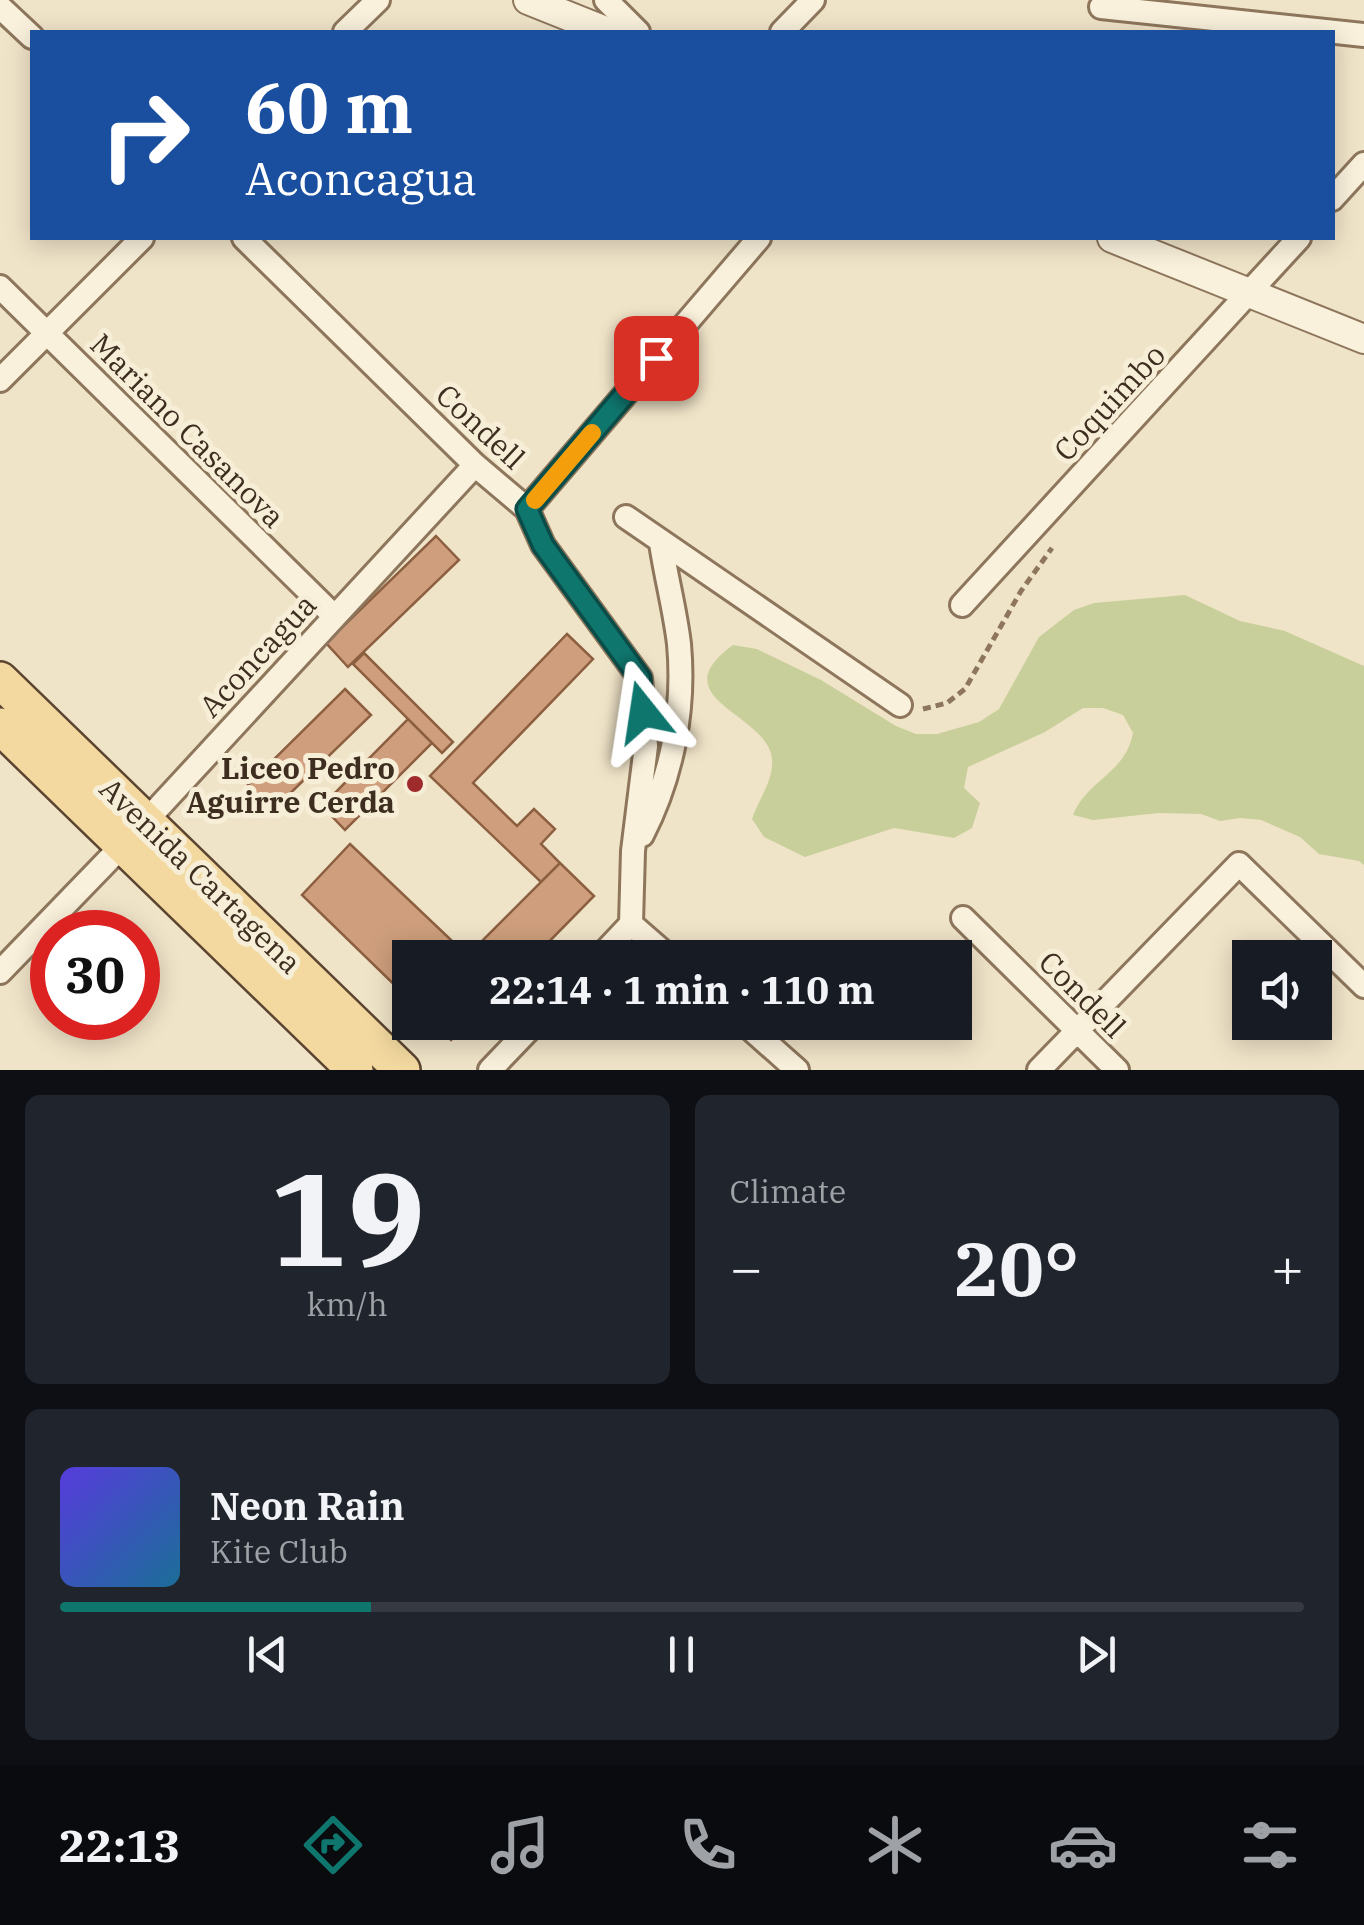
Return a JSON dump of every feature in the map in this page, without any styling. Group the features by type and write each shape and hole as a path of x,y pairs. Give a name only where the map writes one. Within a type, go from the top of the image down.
{"main road":[{"name":"Avenida Cartagena","path":"0,680 134,832 356,1070"},
{"name":"Avenida Cartagena","path":"0,726 134,832 402,1070"}],"street":[{"path":"347,30 378,0"},
{"path":"528,0 603,30"},
{"path":"606,0 636,30"},
{"path":"784,30 813,0"},
{"path":"0,7 30,36"},
{"path":"1101,7 1317,30"},
{"path":"1335,32 1364,35"},
{"path":"1335,196 1364,164"},
{"path":"0,380 140,240"},
{"name":"Condell","path":"246,240 475,465 527,509 543,545 640,678 646,746 633,851 631,924"},
{"path":"527,509 757,240"},
{"path":"1117,240 1364,340"},
{"name":"Coquimbo","path":"962,605 1297,240"},
{"name":"Mariano Casanova","path":"0,287 334,616"},
{"name":"Aconcagua","path":"0,972 475,465"},
{"path":"626,517 900,705"},
{"path":"633,851 659,797 679,707 678,643 661,544"},
{"path":"1039,1070 1239,864 1364,986"},
{"name":"Condell","path":"962,918 1118,1070"},
{"path":"616,940 631,924 649,940"},
{"path":"490,1070 519,1040"},
{"path":"763,1040 797,1070"}],"path":[{"path":"900,705 936,707 965,689 1022,591 1059,537"}],"green space":[{"path":"1185,595 1240,621 1285,631 1364,666 1364,865 1319,854 1300,837 1261,820 1220,821 1201,814 1159,813 1093,820 1073,815 1122,758 1133,733 1123,715 1103,708 1083,708 1045,732 968,767 964,788 980,803 972,828 954,838 894,828 805,857 764,837 752,819 768,782 772,759 766,743 723,705 712,693 707,679 713,664 733,645 757,649 821,680 896,726 916,734 937,734 979,722 999,709 1039,637 1074,610 1094,603"}],"building":[{"path":"436,536 459,560 348,667 326,643"},
{"path":"567,634 593,659 473,783 517,826 534,809 555,829 541,844 560,863 541,882 430,776"},
{"path":"364,653 453,742 442,753 353,664"},
{"path":"345,689 371,715 273,810 248,785"},
{"path":"408,719 432,743 345,830 322,806"},
{"path":"350,844 451,940 392,940 392,982 302,895"},
{"path":"560,863 594,896 551,940 483,940"}],"slow traffic":[{"path":"535,500 592,433"}],"place":[{"name":"Liceo Pedro Aguirre Cerda","path":"415,784"}],"route":[{"path":"643,712 640,678 576,595 543,545 527,509 656,358"}]}
